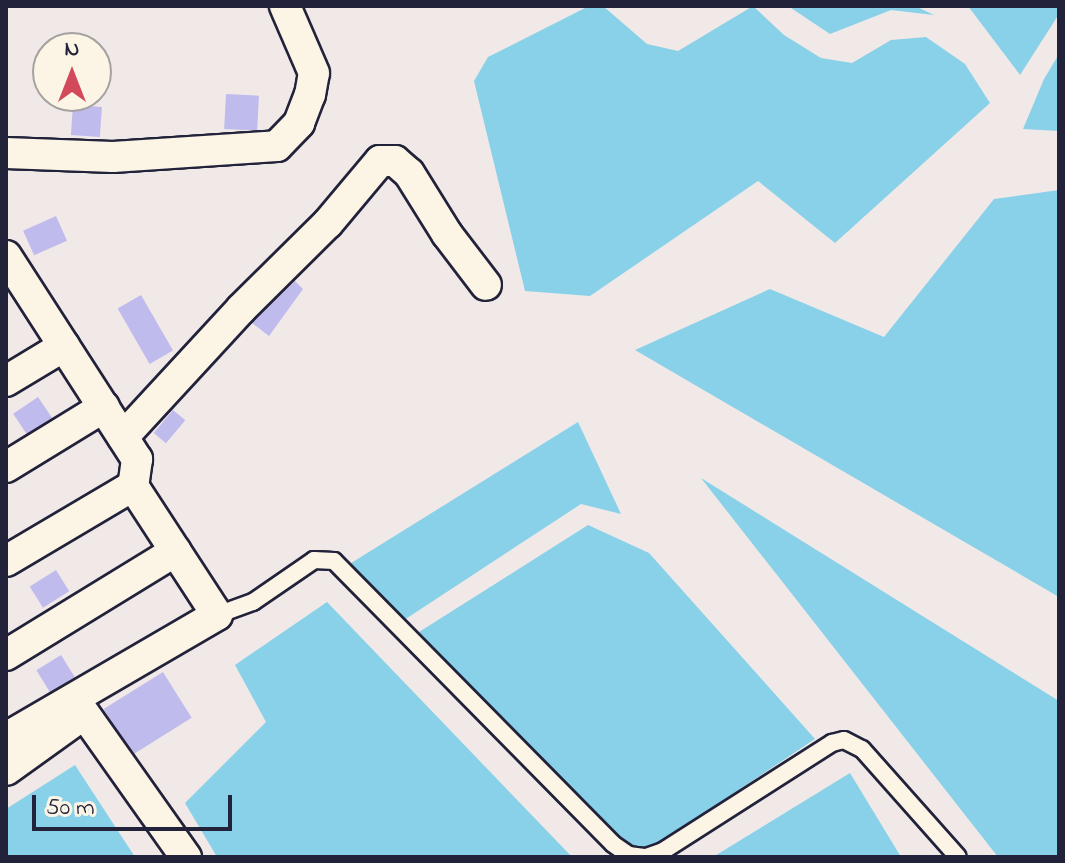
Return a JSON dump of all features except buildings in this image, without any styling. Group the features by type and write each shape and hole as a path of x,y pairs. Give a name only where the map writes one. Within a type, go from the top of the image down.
{"street":[{"path":"6,153 113,157 277,146 299,123 310,95 314,73 285,6"},
{"path":"123,437 241,309 328,223 380,161 395,161 409,173 447,234 486,285"},
{"path":"6,256 15,289 64,346 137,459 133,486 217,615 79,706 6,770"},
{"path":"6,381 64,346"},
{"path":"6,467 104,407"},
{"path":"6,561 133,486"},
{"path":"6,655 176,551"},
{"path":"6,738 79,706"},
{"path":"79,706 186,857"}],"lane":[{"path":"217,615 253,602 314,560 334,561 613,844 629,855 646,857 663,851 832,743 844,740 862,749 958,857"}],"water":[{"path":"589,6 603,6 647,44 678,51 753,6 784,35 821,58 852,63 891,40 926,37 965,64 990,103 835,243 758,181 590,296 525,291 474,81 488,57"},
{"path":"788,6 915,6 934,15 891,10 830,34"},
{"path":"968,6 1059,6 1059,14 1020,75"},
{"path":"1059,54 1059,131 1023,129 1044,79"},
{"path":"1059,190 1059,597 635,350 770,289 884,337 994,199"},
{"path":"578,422 621,514 581,504 398,624 348,565"},
{"path":"701,478 1059,701 1059,857 998,857"},
{"path":"588,525 649,553 815,739 638,857 632,857 419,632"},
{"path":"327,602 572,857 217,857 185,803 266,722 235,665"},
{"path":"75,765 135,857 6,857 6,809"},
{"path":"850,773 901,857 713,857"}]}
